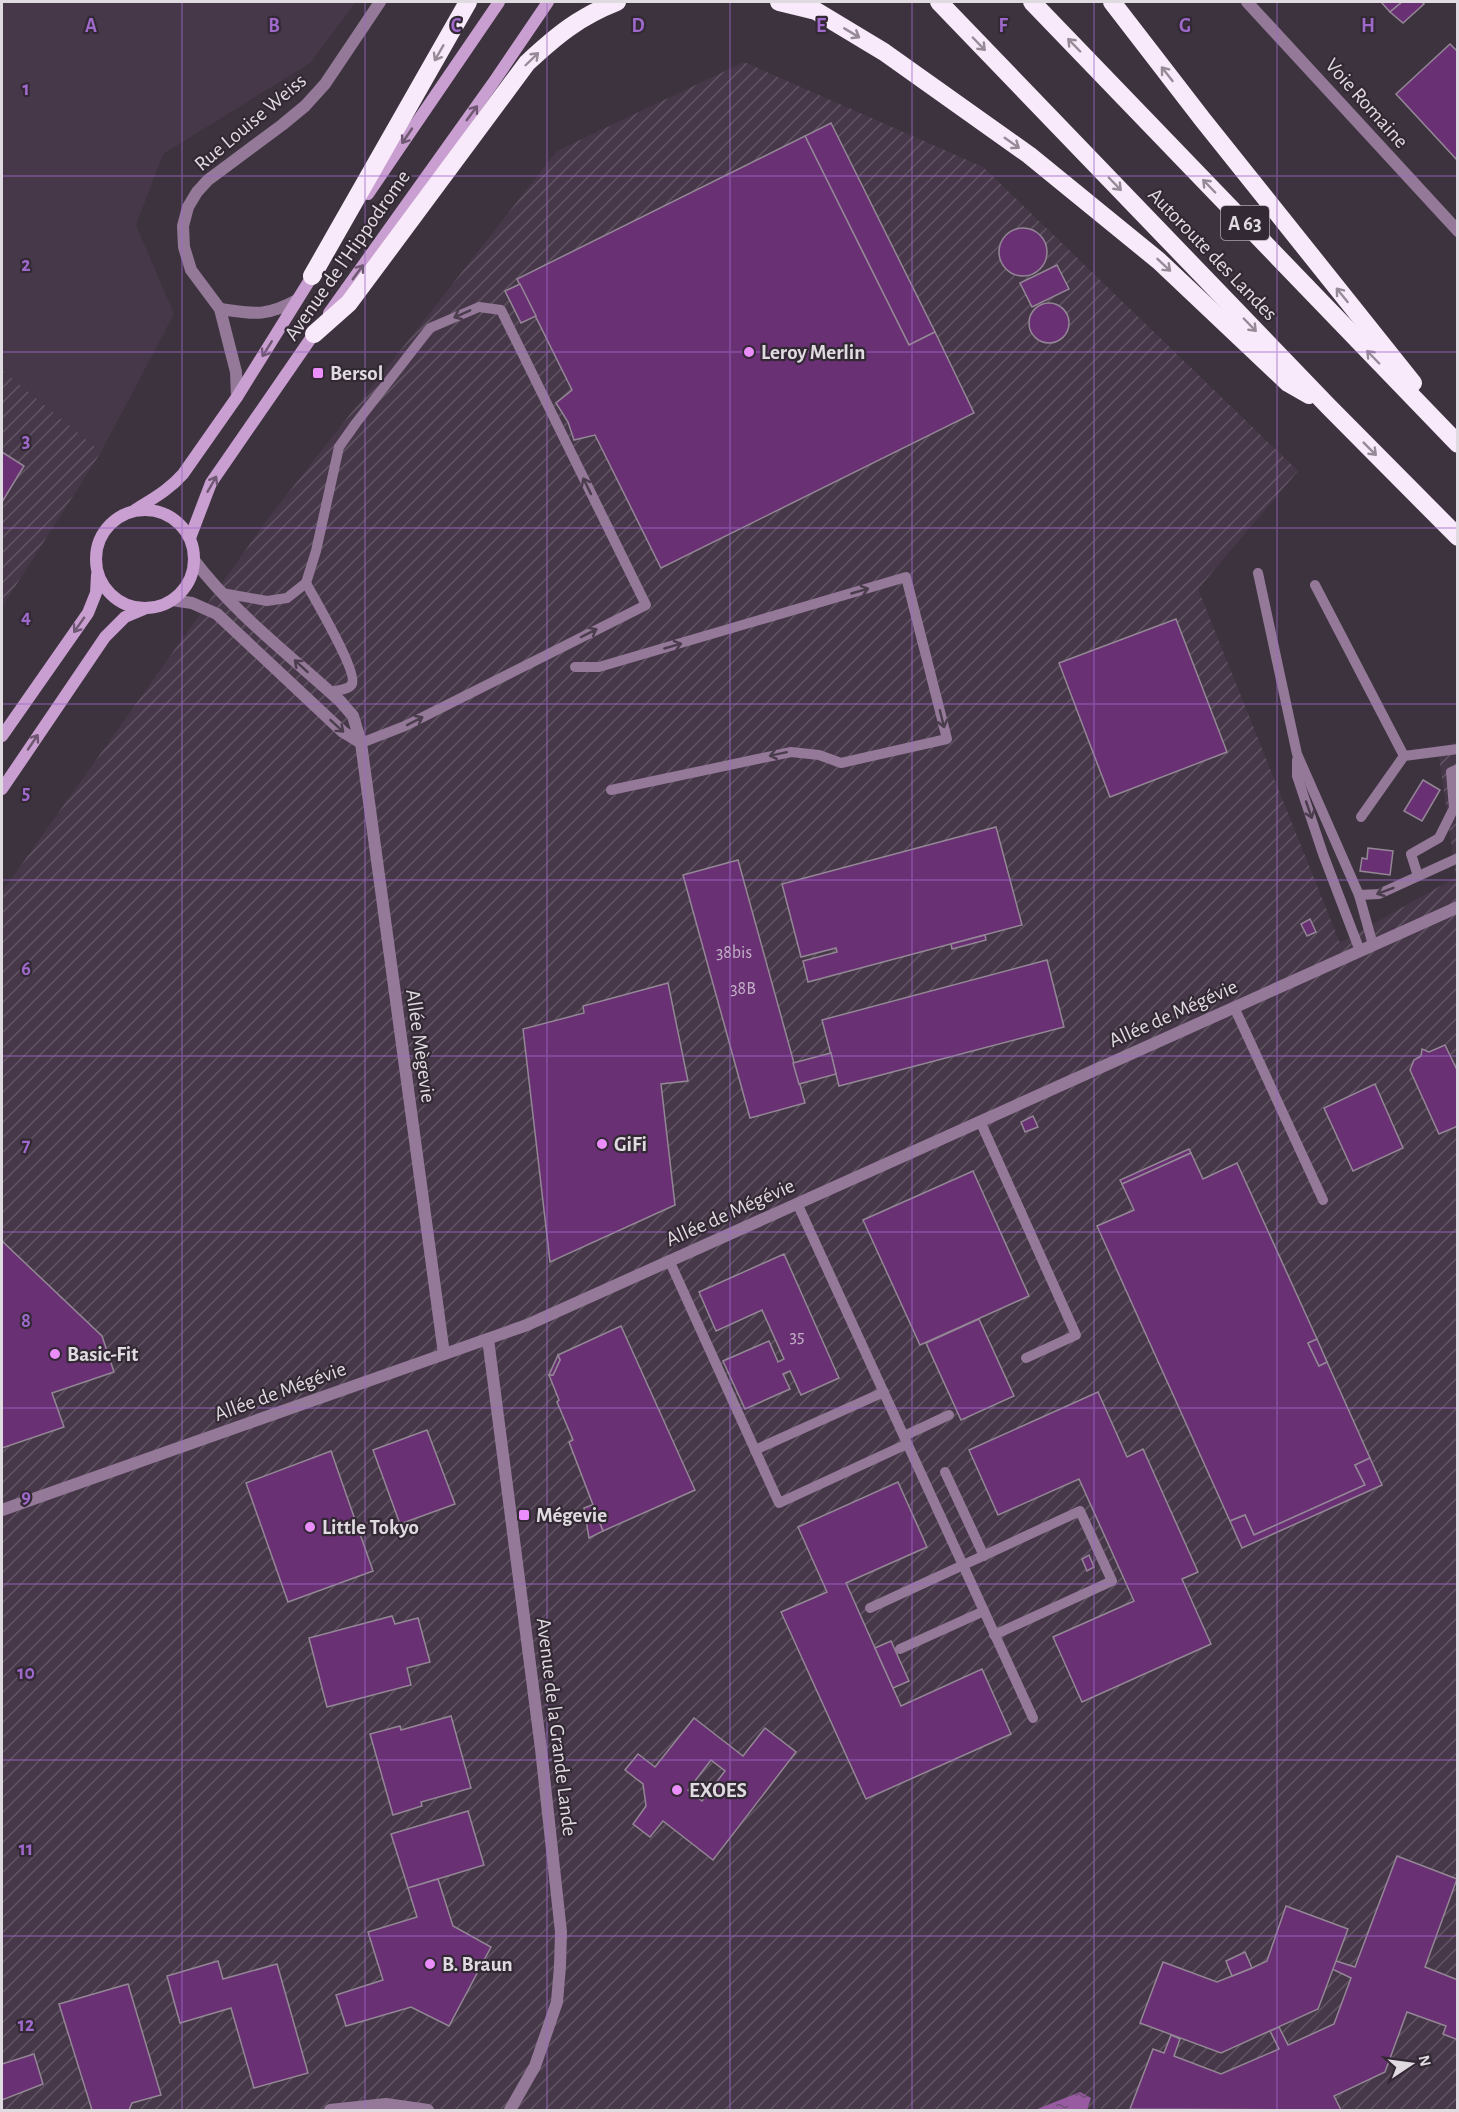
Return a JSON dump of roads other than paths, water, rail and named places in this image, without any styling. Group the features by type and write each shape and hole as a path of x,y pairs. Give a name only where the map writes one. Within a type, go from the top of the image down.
{"highway":[{"path":"312,276 468,2"},
{"path":"314,334 350,303 527,63 562,32 591,12 617,2"},
{"path":"779,2 816,12"},
{"path":"798,2 884,52 1029,155 1160,261 1288,383 1329,407"},
{"name":"Autoroute des Landes","path":"939,2 1329,407 1458,537"},
{"name":"A 63","path":"1032,2 1458,444"},
{"path":"1112,2 1203,120 1458,439"}],"main road":[{"name":"Avenue de l'Hippodrome","path":"135,510 175,484 237,398 312,276 499,2"},
{"name":"Avenue de l'Hippodrome","path":"190,538 211,483 548,2"},
{"path":"2,789 105,637 124,617 172,600 190,580 194,552 190,538 181,524 167,514 151,509 135,510 117,518 103,532 97,545 96,593 88,613 3,732"},
{"path":"97,571 104,586 116,598 130,606 146,609"}],"street":[{"name":"Voie Romaine","path":"1247,2 1458,231"},
{"name":"Rue Louise Weiss","path":"237,398 236,372 220,309 191,270 184,247 183,226 188,207 208,180 282,125 315,96 376,3"},
{"path":"220,309 256,314 278,311 297,300"},
{"name":"Allée Mègevie","path":"194,560 222,593 353,716 361,743 444,1354"},
{"path":"172,600 192,603 217,614 343,732 361,743"},
{"name":"Allée de Mégévie","path":"2,1510 526,1325 1458,907"},
{"name":"Avenue de la Grande Lande","path":"488,1339 542,1760 561,1932 557,2002 535,2066 510,2110"},
{"path":"330,2110 386,2104 428,2110"}],"lane":[{"path":"222,593 267,601 286,598 306,583 316,551 339,447 356,423 430,328 479,307 501,310 646,605 405,726 361,743"},
{"path":"1258,573 1298,754 1359,895 1373,945"},
{"path":"575,667 599,667 906,577 948,739 841,763 819,755 790,752 611,790"},
{"path":"306,583 348,662 353,678 349,688 330,692"},
{"path":"1315,585 1404,756"},
{"path":"1361,817 1404,756 1458,748"},
{"path":"1298,754 1297,776 1323,854 1360,951"},
{"path":"1418,876 1410,854 1439,838 1454,808 1450,772 1458,769"},
{"path":"1359,895 1379,894 1458,858"},
{"path":"1234,1007 1323,1200"},
{"path":"980,1121 1077,1335 1026,1358"},
{"path":"798,1203 1033,1718"},
{"path":"669,1260 779,1503 905,1440 949,1415"},
{"path":"755,1450 884,1392"},
{"path":"945,1472 984,1556"},
{"path":"870,1608 1080,1511 1112,1581 994,1635"},
{"path":"900,1649 984,1611"}],"water":[{"path":"1080,2092 1091,2098 1087,2110 1035,2110"}],"place":[{"name":"Leroy Merlin","path":"749,352"},
{"name":"Bersol","path":"318,373"},
{"name":"GiFi","path":"602,1144"},
{"name":"Basic-Fit","path":"55,1354"},
{"name":"Mégevie","path":"524,1515"},
{"name":"Little Tokyo","path":"310,1527"},
{"name":"EXOES","path":"677,1790"},
{"name":"B. Braun","path":"430,1964"}]}
